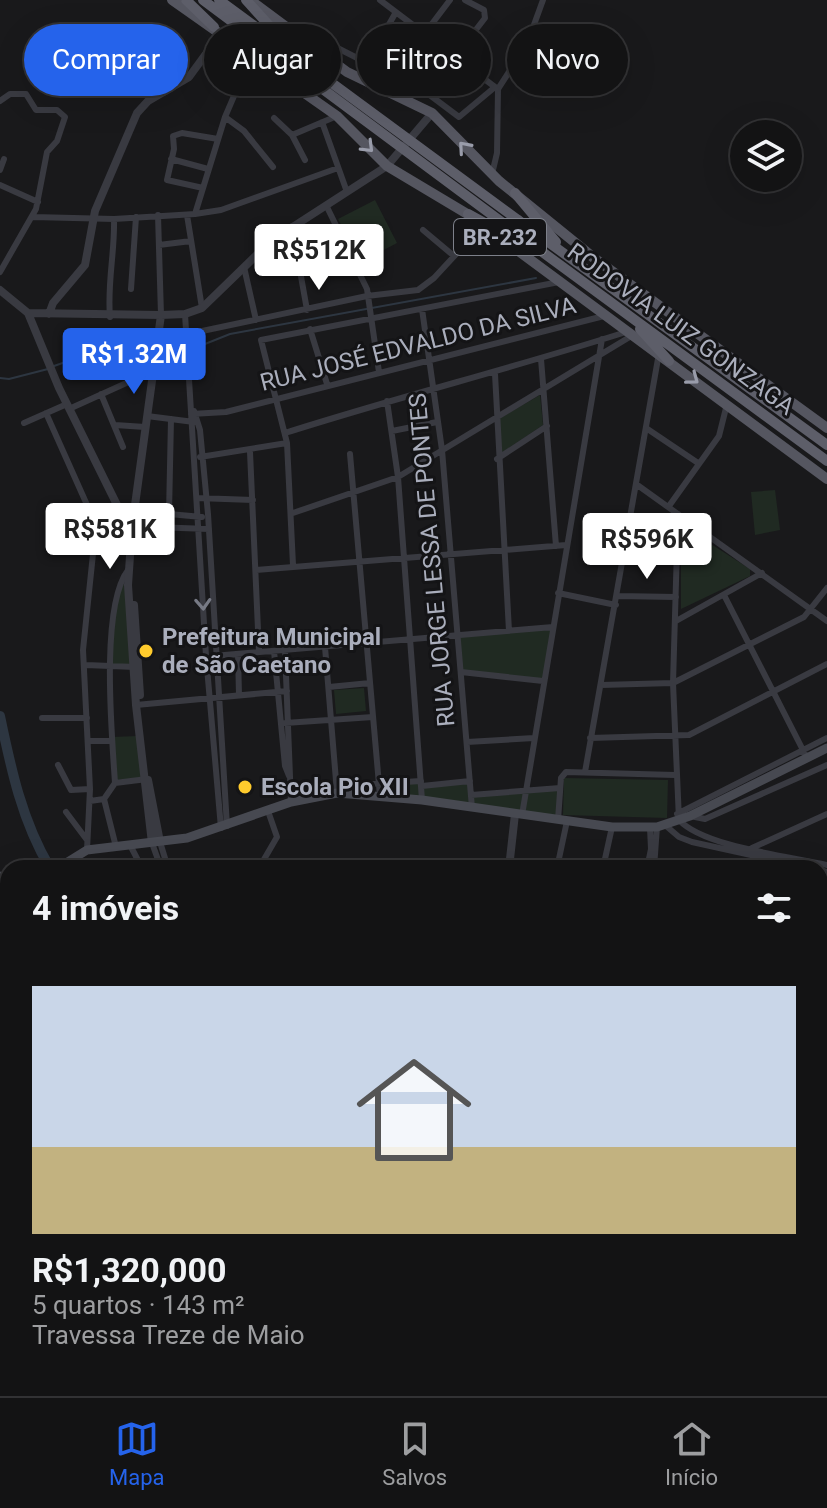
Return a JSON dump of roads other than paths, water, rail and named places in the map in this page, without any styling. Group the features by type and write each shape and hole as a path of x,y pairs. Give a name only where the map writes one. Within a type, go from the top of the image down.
{"highway":[{"path":"186,0 212,24"},
{"name":"RODOVIA LUIZ GONZAGA","path":"202,0 514,224 590,273 827,442"},
{"name":"RODOVIA LUIZ GONZAGA","path":"219,0 252,24"},
{"path":"248,0 267,24"},
{"name":"RODOVIA LUIZ GONZAGA","path":"341,90 514,224 573,274 827,464"},
{"path":"515,193 555,241 590,273"},
{"path":"468,214 573,274"},
{"path":"619,308 669,361"}],"main road":[{"name":"BR-232","path":"172,0 209,24"},
{"name":"BR-232","path":"248,0 281,24"},
{"name":"BR-232","path":"341,68 432,113 492,174 594,258 827,428"},
{"name":"BR-232","path":"310,96 337,116 387,166 468,214 827,479"},
{"path":"68,860 87,845 116,847 156,842 224,827 336,789 612,827 657,826 678,817 690,816 827,748"}],"street":[{"path":"380,0 412,24"},
{"path":"388,24 400,0"},
{"path":"432,24 450,0"},
{"path":"465,0 486,14 479,24"},
{"path":"491,92 527,44 543,0"},
{"path":"49,314 53,303 85,265 93,218 137,113 148,101 189,77 204,53"},
{"path":"491,84 496,88"},
{"path":"492,174 497,153 496,88"},
{"path":"0,101 10,94 26,94 36,110 57,110 64,115 57,141 47,152 33,217 0,272"},
{"path":"202,308 191,241 191,215 234,96"},
{"path":"431,96 459,117 486,96"},
{"path":"28,313 110,317 185,314 202,308 292,226 387,166 432,113"},
{"path":"292,135 337,116"},
{"path":"225,117 244,131 273,167"},
{"path":"274,118 292,135 305,160"},
{"path":"322,122 347,192"},
{"path":"203,188 167,180 175,133 218,139"},
{"path":"0,170 4,159"},
{"path":"171,159 208,169"},
{"path":"33,217 114,219 191,215 221,210 338,168"},
{"path":"0,185 38,202"},
{"path":"326,205 363,277 379,372"},
{"path":"158,215 161,315 132,525 130,566 138,705 148,801 159,860"},
{"path":"131,289 136,217"},
{"path":"110,317 108,283 115,248 114,219"},
{"path":"188,334 418,290 483,225"},
{"path":"292,226 307,310"},
{"path":"423,230 454,256"},
{"path":"159,245 191,241"},
{"path":"244,267 256,320"},
{"path":"293,565 293,513 287,443 261,340 561,282"},
{"path":"0,290 28,313 54,378 124,519 132,525"},
{"name":"RUA JORGE LESSA DE PONTES","path":"422,309 442,450 472,808"},
{"path":"185,314 192,404 202,457 209,529 224,827"},
{"name":"RUA JOSÉ EDVALDO DA SILVA","path":"147,416 194,418 226,412 606,315"},
{"path":"310,329 327,384"},
{"path":"285,433 630,333"},
{"path":"293,513 398,477 630,333"},
{"path":"510,860 526,790 602,339"},
{"path":"585,772 659,353"},
{"path":"541,359 556,546"},
{"path":"24,423 155,370"},
{"path":"495,374 497,459 509,631"},
{"path":"101,394 123,447"},
{"path":"387,401 398,477 422,800"},
{"path":"669,506 719,436 727,404"},
{"path":"46,413 96,525 83,650 90,789 87,845"},
{"path":"194,418 192,458 209,699 220,775"},
{"path":"171,419 168,511 171,515 208,518"},
{"path":"392,431 437,422"},
{"path":"115,425 145,427"},
{"path":"497,459 547,426"},
{"path":"646,428 698,463"},
{"path":"192,458 250,452 287,443"},
{"path":"250,452 259,652"},
{"path":"350,454 380,796"},
{"path":"636,484 827,621"},
{"path":"197,498 253,500"},
{"path":"678,514 673,683 678,817 698,836 782,860"},
{"path":"96,525 209,529"},
{"path":"256,570 566,545"},
{"path":"90,801 104,799 115,783 108,666 118,602 130,566"},
{"path":"676,621 762,573"},
{"path":"601,685 673,683 812,610 827,588"},
{"path":"558,593 616,605"},
{"path":"724,595 809,755 825,766"},
{"path":"617,596 676,597"},
{"path":"118,602 131,604"},
{"path":"206,656 553,627"},
{"path":"325,647 336,789"},
{"path":"285,650 283,692 292,765 289,776 291,802"},
{"path":"274,651 283,692"},
{"path":"238,654 239,695"},
{"path":"590,738 674,738 697,731 827,664"},
{"path":"86,665 135,667"},
{"path":"461,672 543,681"},
{"path":"329,687 370,683"},
{"path":"138,705 283,692"},
{"path":"285,723 373,717"},
{"path":"42,718 87,718"},
{"path":"467,742 534,738"},
{"path":"678,817 809,755 827,738"},
{"path":"88,741 111,741"},
{"path":"58,765 71,790 90,789"},
{"path":"690,816 705,819 825,766"},
{"path":"558,860 563,820 562,775 569,771 675,775"},
{"path":"115,783 146,780"},
{"path":"290,789 470,781"},
{"path":"471,795 560,788"},
{"path":"104,799 116,847"},
{"path":"265,860 277,837 268,811"},
{"path":"66,812 87,845"},
{"path":"750,851 825,816"},
{"path":"657,826 679,837 800,860"},
{"path":"649,860 657,826"},
{"path":"655,860 657,826"},
{"path":"605,860 612,827"},
{"path":"156,842 164,860"},
{"path":"130,845 138,860"}],"waterway":[{"path":"195,348 230,334 536,278"},
{"path":"54,366 117,344 153,345"},
{"path":"165,348 184,349"},
{"path":"0,378 9,379 48,369"},
{"path":"0,716 25,813 46,860"}],"place":[{"name":"Prefeitura Municipal de São Caetano","path":"146,651"},
{"name":"Escola Pio XII","path":"245,787"}]}
